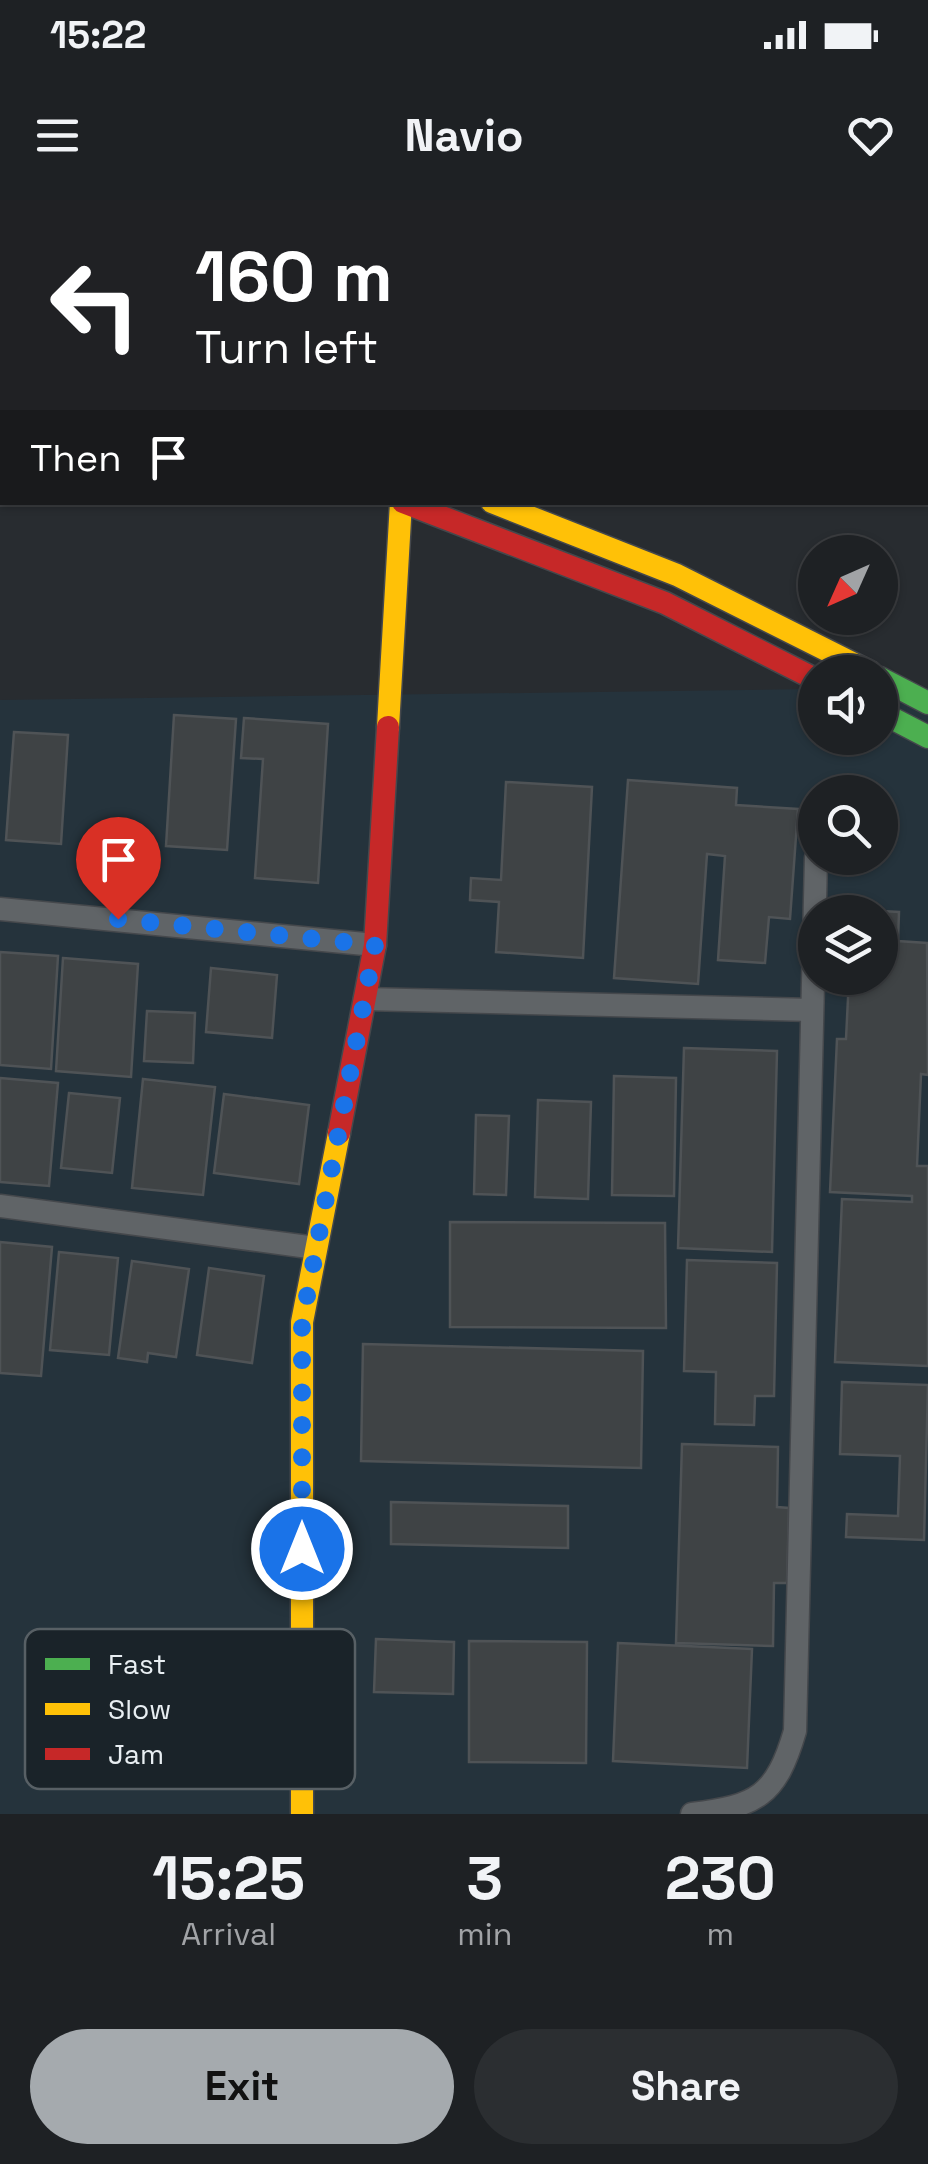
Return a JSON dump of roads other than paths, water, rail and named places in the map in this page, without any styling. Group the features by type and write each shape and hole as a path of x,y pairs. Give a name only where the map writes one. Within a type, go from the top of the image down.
{"street":[{"path":"302,1629 302,1322 375,945 402,505"},
{"path":"410,505 664,603 798,670"},
{"path":"500,505 677,575 836,655"},
{"path":"898,687 928,703"},
{"path":"898,722 928,738"},
{"path":"692,1814 735,1809 764,1794 785,1765 795,1732 816,875"},
{"path":"0,909 375,945"},
{"path":"364,1000 812,1010"},
{"path":"0,1206 316,1248"}]}
